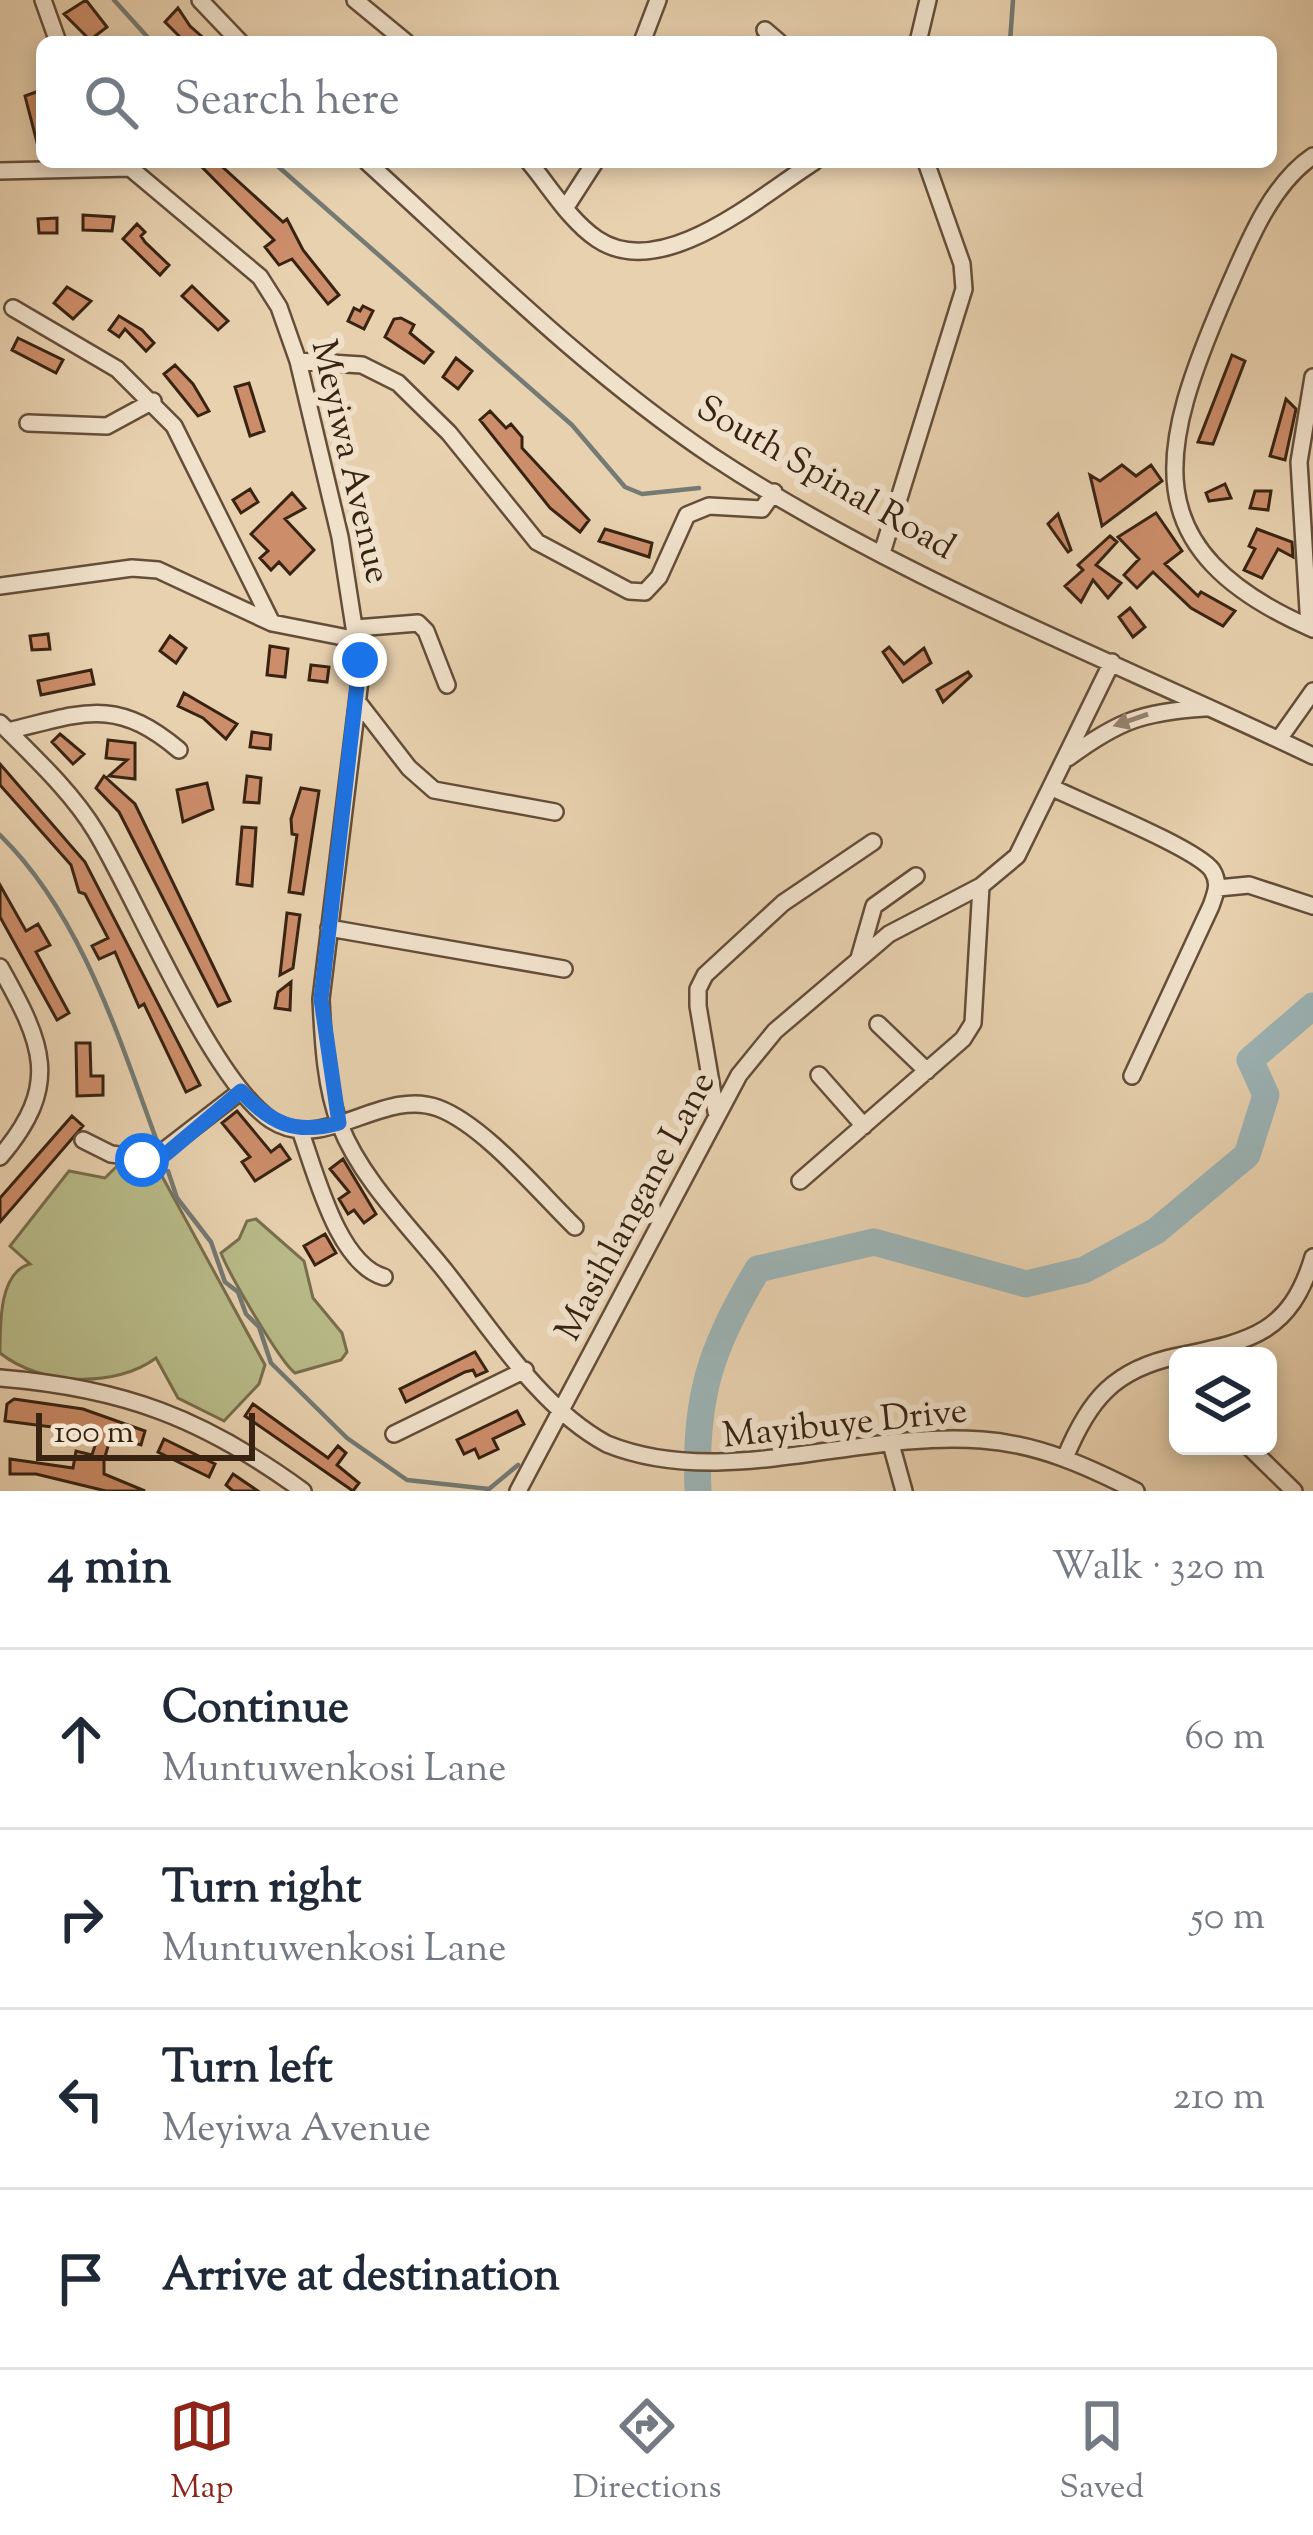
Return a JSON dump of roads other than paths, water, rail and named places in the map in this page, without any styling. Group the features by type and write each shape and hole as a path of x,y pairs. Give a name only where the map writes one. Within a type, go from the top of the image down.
{"street":[{"path":"43,0 56,36"},
{"path":"200,0 234,36"},
{"path":"355,0 399,36"},
{"path":"644,36 658,0"},
{"path":"919,36 928,0"},
{"path":"765,30 772,36"},
{"path":"1311,628 1219,575 1185,524 1173,466 1185,392 1249,241 1282,185 1313,155"},
{"path":"0,171 64,168"},
{"name":"Meyiwa Avenue","path":"131,168 260,277 279,307 298,361 357,634 358,701 329,928 322,1034 339,1123 374,1180 524,1370 564,1412"},
{"name":"South Spinal Road","path":"374,168 628,396 774,492 882,553 1313,756"},
{"path":"534,168 601,242 649,254 686,241 804,168"},
{"path":"566,207 591,168"},
{"path":"882,553 964,289 962,264 928,168"},
{"path":"13,308 117,369 153,401 186,445 272,623"},
{"path":"298,361 362,365 398,383 449,433 537,542 628,591 645,592 659,577 688,515 710,506 762,509 774,492"},
{"path":"1311,628 1300,462 1313,377"},
{"path":"28,423 107,427 153,401"},
{"path":"0,586 133,568 158,570 272,623 357,634 418,623 427,631 447,685"},
{"name":"Masihlangane Lane","path":"518,1491 564,1412 716,1112 775,1031 860,958 908,922 981,886 1017,856 1112,662"},
{"path":"1279,740 1313,691"},
{"path":"358,701 409,768 434,790 555,812"},
{"path":"1065,759 1103,731 1134,717 1207,708"},
{"path":"4,727 108,710 151,726 179,750"},
{"path":"4,727 94,827 241,1091 269,1119 300,1130 397,1104 436,1107 474,1131 575,1227"},
{"path":"1053,788 1192,855 1215,874 1218,888 1132,1076"},
{"path":"716,1112 698,1006 698,989 706,975 783,903 873,842"},
{"path":"860,958 874,906 916,876"},
{"path":"1218,888 1249,885 1313,906"},
{"path":"800,1181 927,1071 974,1023 981,886"},
{"path":"329,928 565,969"},
{"path":"0,967 35,1035 42,1071 32,1112 0,1157"},
{"path":"878,1024 927,1071"},
{"path":"819,1075 863,1126"},
{"path":"83,1140 142,1160 166,1154 241,1091"},
{"path":"300,1130 346,1247 360,1266 384,1277"},
{"path":"1226,1347 1277,1322 1298,1297 1313,1257"},
{"path":"1065,1458 1084,1413 1104,1388 1128,1371 1169,1358"},
{"path":"394,1434 524,1370"},
{"path":"0,1378 93,1389 169,1410 236,1445 303,1491"},
{"name":"Mayibuye Drive","path":"564,1412 605,1443 680,1468 980,1439 1065,1458 1136,1491"},
{"path":"892,1444 904,1491"},
{"path":"1257,1455 1294,1491"}],"waterway":[{"path":"114,0 147,36"},
{"path":"1010,36 1013,0"},
{"path":"280,168 572,425 625,487 642,494 699,488"},
{"path":"0,835 29,867 76,940 158,1144"},
{"path":"698,1491 699,1429 708,1375 728,1324 758,1269 874,1242 1026,1284 1084,1270 1156,1231 1247,1155 1266,1095 1250,1060 1313,1006"},
{"path":"168,1171 177,1198 211,1242 225,1282 238,1292 246,1314 259,1327 271,1363 347,1438 407,1480 489,1489 518,1465"}]}
